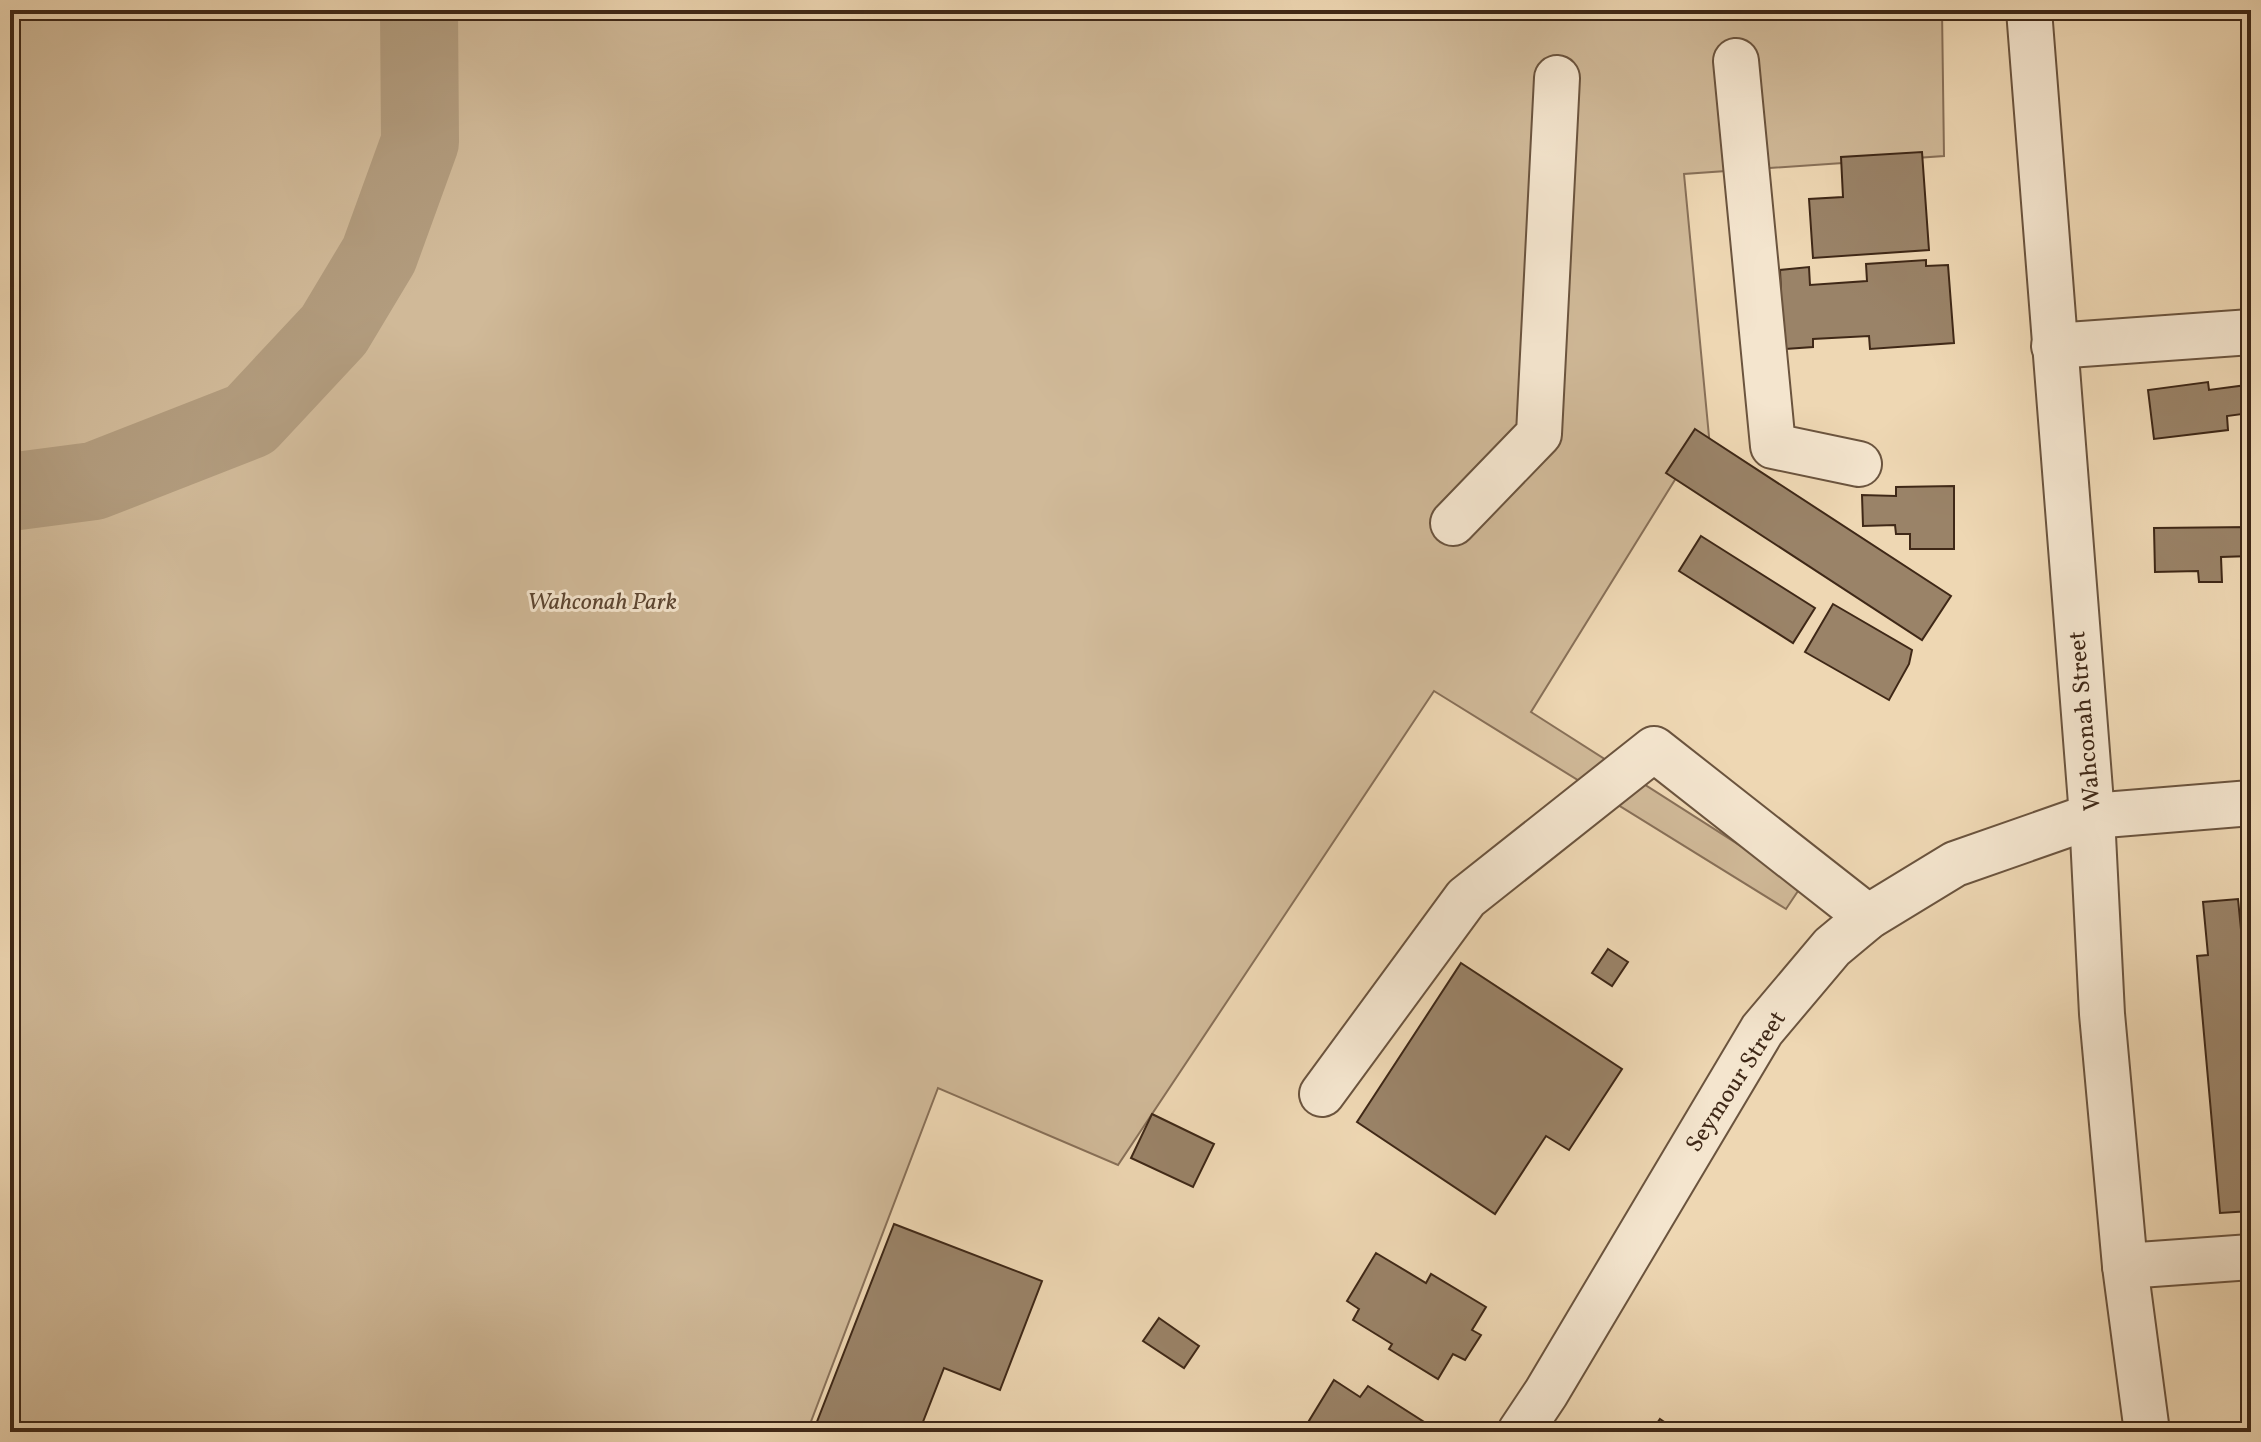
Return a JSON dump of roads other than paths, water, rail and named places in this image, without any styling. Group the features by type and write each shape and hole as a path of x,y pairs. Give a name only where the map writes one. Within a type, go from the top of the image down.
{"street":[{"name":"Wahconah Street","path":"2029,10 2092,816 2102,1014 2125,1266 2147,1432"},
{"path":"1736,61 1773,446 1859,464"},
{"path":"1453,523 1539,434 1557,78"},
{"path":"2054,346 2251,332"},
{"path":"1322,1094 1466,898 1654,749 1868,917"},
{"name":"Seymour Street","path":"1520,1432 1762,1030 1832,947 1868,917 1955,864 2092,816 2251,803"},
{"path":"2125,1266 2251,1257"}],"waterway":[{"path":"10,492 94,481 250,420 334,330 379,255 420,142 419,10"}],"park label":[{"name":"Wahconah Park","path":"602,601"}]}
